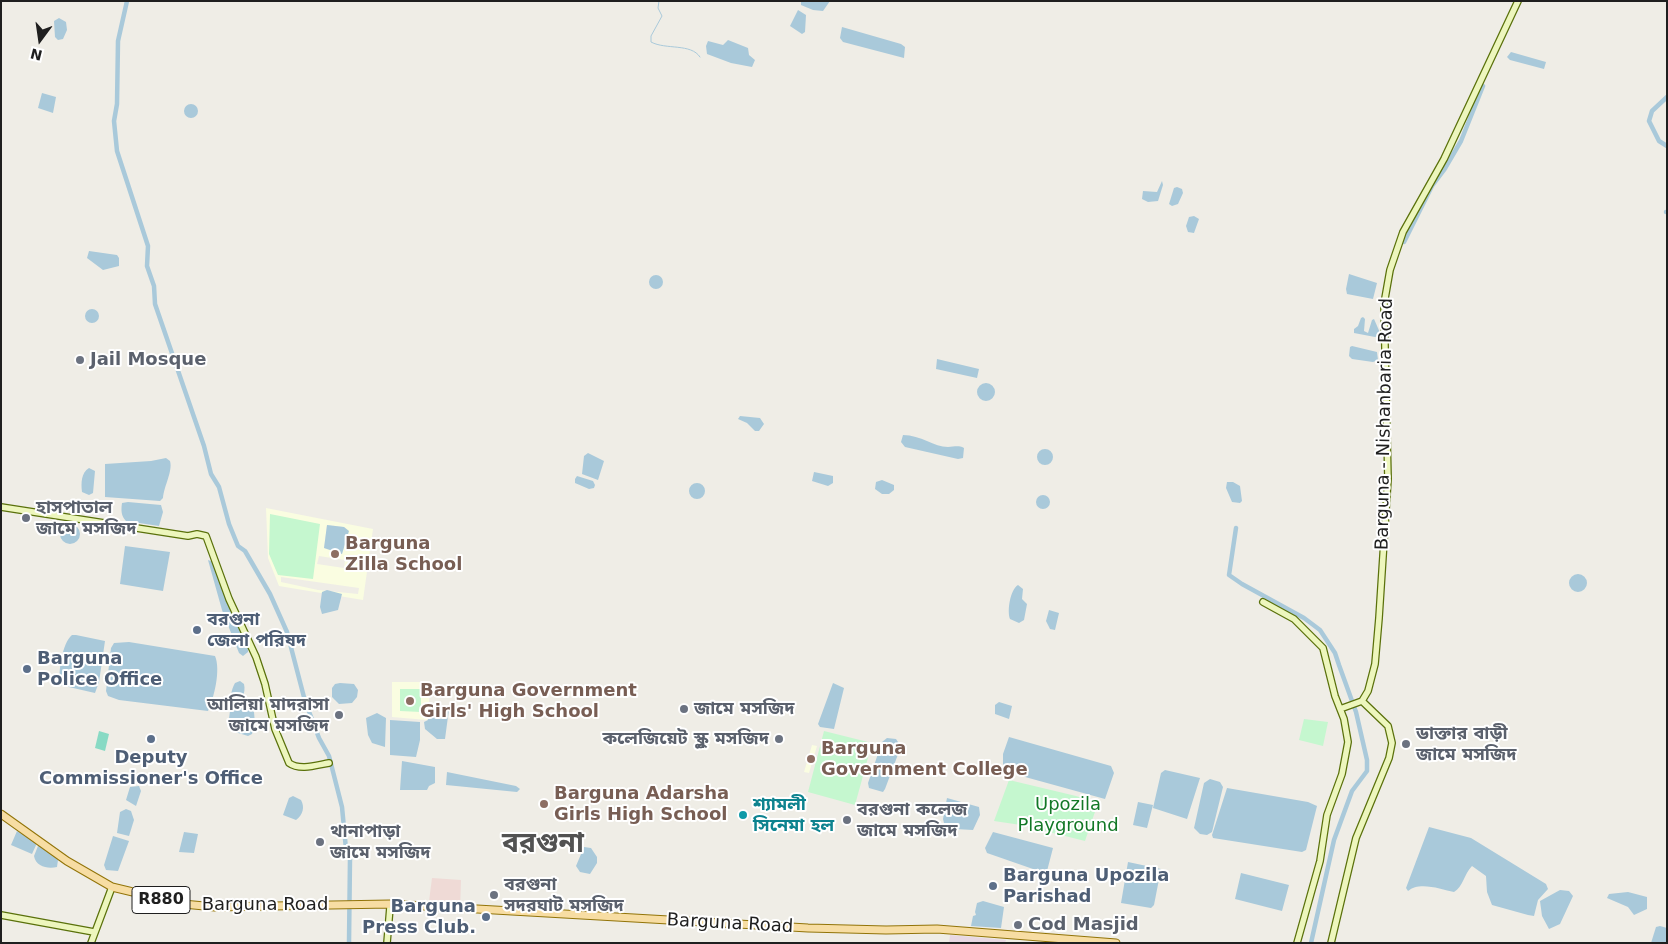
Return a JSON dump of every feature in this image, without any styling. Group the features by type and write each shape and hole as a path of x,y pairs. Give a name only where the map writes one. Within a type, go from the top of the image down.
{"main road":[{"name":"Barguna Road","path":"1,814 67,861 112,887 171,902 204,906 374,904 808,928 944,929 1116,943"},
{"name":"Barguna Road","path":"374,904 390,907 831,932 958,933 1068,943"}],"street":[{"name":"Barguna - Nishanbaria Road","path":"1362,701 1368,691 1375,664 1379,618 1388,479 1384,304 1390,270 1403,232 1448,150 1518,1"},
{"path":"1,507 188,536 198,534 206,536 229,599 256,657 266,684 275,729 289,763 296,767 309,767 329,763"},
{"path":"1263,602 1294,619 1323,648 1348,735 1348,751 1327,815 1320,861 1297,943"},
{"path":"1331,943 1356,838 1389,758 1392,743 1388,726 1362,701 1340,709"},
{"path":"91,943 112,887"},
{"path":"387,943 390,907"},
{"path":"1,915 94,932"}],"shaded area":[{"path":"266,508 373,529 363,600 279,586 268,558","holes":["327,525 344,527 348,531 342,554 324,548","319,556 345,560 344,568 317,564","281,577 359,588 358,594 318,590 281,582"]},
{"name":"Barguna Government Girls' High School","path":"392,682 431,682 427,720 392,717"},
{"name":"Barguna Government College","path":"812,745 817,746 809,773 804,772"},
{"path":"432,878 461,880 460,911 428,909"},
{"path":"950,935 1006,940 1005,943 949,943"}],"green space":[{"path":"270,514 320,524 313,579 278,575 269,554"},
{"path":"400,689 421,689 421,712 400,711"},
{"path":"1304,719 1328,722 1323,746 1299,740"},
{"path":"99,731 109,734 105,751 95,748"},
{"path":"824,731 872,743 855,805 808,792"},
{"name":"Upozila Playground","path":"1009,780 1098,803 1085,841 1021,825 994,821"}],"water":[{"path":"801,1 830,1 823,11 813,10 801,5"},
{"path":"798,10 806,15 805,32 802,34 790,26"},
{"path":"59,18 66,22 67,30 63,39 58,40 55,37 54,21"},
{"path":"842,27 901,44 905,47 904,58 843,42 840,38"},
{"path":"728,40 748,48 749,55 755,60 752,67 731,63 707,54 706,46 708,41 723,45"},
{"path":"1511,52 1546,62 1544,69 1510,60 1507,57"},
{"path":"42,93 56,97 53,113 38,108"},
{"path":"188,104 194,104 198,111 194,118 188,118 184,114 184,108"},
{"path":"1162,181 1163,185 1158,201 1148,202 1142,199 1143,191 1157,192"},
{"path":"1174,188 1182,189 1183,193 1178,204 1172,206 1169,204"},
{"path":"1194,216 1199,219 1194,233 1188,232 1186,226 1189,217"},
{"path":"89,251 117,255 119,266 103,270 87,258"},
{"path":"1349,274 1377,283 1373,299 1347,294"},
{"path":"653,275 659,275 663,282 659,289 653,289 649,285 649,279"},
{"path":"89,309 95,309 99,316 95,323 89,323 85,319 85,313"},
{"path":"1363,317 1365,319 1364,331 1368,333 1374,319 1381,335 1375,337 1354,333 1354,329"},
{"path":"1350,347 1377,352 1378,360 1373,362 1352,359 1349,356"},
{"path":"937,359 979,369 977,378 936,369"},
{"path":"986,383 992,386 995,392 992,398 986,401 980,398 977,392 980,386"},
{"path":"740,416 760,418 764,424 759,431 755,431 747,423 738,419"},
{"path":"903,435 916,437 938,445 962,447 964,448 963,458 958,459 905,447 901,442"},
{"path":"1045,449 1053,457 1045,465 1037,457"},
{"path":"588,453 604,461 598,480 582,474 584,456"},
{"path":"166,458 170,461 171,465 163,498 160,501 105,497 105,464 151,461"},
{"path":"89,468 95,471 93,493 89,495 82,492 82,478"},
{"path":"814,472 833,476 833,483 828,486 812,481"},
{"path":"577,476 593,481 594,488 589,489 575,483"},
{"path":"882,480 894,485 894,490 889,494 882,494 875,489 876,482"},
{"path":"1227,482 1233,482 1240,486 1242,501 1240,503 1232,502 1226,488"},
{"path":"697,483 705,491 697,499 689,491"},
{"path":"1040,495 1046,495 1050,502 1046,509 1040,509 1036,505 1036,499"},
{"path":"122,503 161,505 163,512 159,526 126,521 122,515"},
{"path":"70,524 77,527 80,534 77,541 70,544 63,541 60,534 63,527"},
{"path":"327,525 344,527 349,531 342,554 324,548"},
{"path":"125,546 170,552 163,591 120,584"},
{"path":"208,560 213,562 248,647 248,652 243,656 239,653 222,610"},
{"path":"1574,574 1582,574 1587,579 1585,590 1574,592 1569,587 1569,579"},
{"path":"1018,585 1023,589 1022,599 1027,604 1024,620 1019,623 1010,619 1009,611 1011,596"},
{"path":"327,590 342,594 338,610 322,614 320,607 322,592"},
{"path":"1049,610 1059,613 1055,630 1050,629 1046,621"},
{"path":"72,635 105,641 99,682 95,693 60,685 60,666 63,651"},
{"path":"129,642 215,656 217,676 208,711 119,700 108,696 106,691 111,648 114,643"},
{"path":"240,681 244,684 244,694 239,703 234,706 231,701 232,692 235,683"},
{"path":"833,683 844,688 834,729 820,727 818,724"},
{"path":"335,684 354,684 358,690 357,697 352,703 339,704 332,697 332,688"},
{"path":"999,702 1012,706 1009,719 995,714 995,705"},
{"path":"437,705 449,709 445,739 437,739 425,729 424,722 428,720 430,707"},
{"path":"238,706 245,706 254,712 255,724 252,734 248,736 232,731 228,726 230,711"},
{"path":"377,713 386,718 385,747 372,743 368,735 366,718"},
{"path":"390,720 420,722 420,740 416,757 390,755"},
{"path":"1009,737 1111,766 1114,773 1105,799 1007,772 1003,769 1003,754"},
{"path":"887,738 896,739 900,749 883,792 869,788 868,783 882,742"},
{"path":"402,761 435,767 435,783 429,786 427,790 400,790"},
{"path":"1165,770 1200,778 1187,819 1153,808 1161,773"},
{"path":"447,772 516,786 520,789 517,792 446,785"},
{"path":"1210,779 1220,782 1223,787 1212,832 1207,835 1200,834 1194,828 1204,783"},
{"path":"139,786 141,791 136,806 126,800 130,787"},
{"path":"1227,788 1308,802 1317,806 1306,850 1302,852 1213,838 1212,835"},
{"path":"293,796 301,800 303,805 302,813 296,820 283,815 289,798"},
{"path":"947,798 979,807 980,815 973,830 955,829 944,823"},
{"path":"1138,802 1153,805 1147,828 1133,825"},
{"path":"126,809 131,811 134,820 129,836 117,833 120,812"},
{"path":"1429,827 1471,838 1546,884 1548,889 1538,900 1534,916 1492,905 1487,892 1486,876 1472,866 1454,892 1424,886 1408,891 1406,888"},
{"path":"17,831 37,843 32,854 11,845"},
{"path":"184,832 198,834 194,853 179,852"},
{"path":"993,832 1053,848 1047,871 1033,869 987,853 985,848"},
{"path":"113,836 129,841 118,871 106,870 104,865"},
{"path":"38,846 42,846 58,860 57,867 50,868 37,863 34,856"},
{"path":"584,847 591,848 597,857 597,863 590,874 580,872 576,866"},
{"path":"1128,862 1161,869 1154,905 1151,908 1121,903"},
{"path":"1241,873 1289,885 1282,911 1235,899"},
{"path":"1560,890 1569,891 1573,896 1560,924 1549,929 1542,916 1540,901"},
{"path":"1628,892 1647,897 1647,909 1634,915 1628,907 1607,898 1609,894"},
{"path":"983,901 1004,907 1001,928 971,926 973,916 976,915 977,903"},
{"path":"1656,927 1667,928 1667,943 1651,943"}],"waterway":[{"path":"127,1 118,41 117,104 114,121 117,151 148,246 147,266 154,286 155,304 204,446 211,474 219,487 229,524 238,546 245,551 270,594 287,632 305,701 319,738 329,756 342,807 346,849 350,858 349,943"},
{"path":"659,1 658,8 662,16 651,36 651,42 691,50 700,57"},
{"path":"1404,242 1432,186 1461,141 1483,86"},
{"path":"1667,97 1652,111 1649,121 1659,141 1667,146"},
{"path":"1236,528 1229,575 1304,618 1320,630 1335,653 1356,712 1367,760 1367,771 1352,791 1334,840 1311,943"}],"place":[{"name":"Jail Mosque","path":"80,360"},
{"name":"হাসপাতাল জামে মসজিদ","path":"26,518"},
{"name":"Barguna Zilla School","path":"335,554"},
{"name":"বরগুনা জেলা পরিষদ","path":"197,630"},
{"name":"Barguna Police Office","path":"27,669"},
{"name":"Barguna Government Girls' High School","path":"410,701"},
{"name":"জামে মসজিদ","path":"684,709"},
{"name":"আলিয়া মাদরাসা জামে মসজিদ","path":"339,715"},
{"name":"Deputy Commissioner's Office","path":"151,739"},
{"name":"কলেজিয়েট স্কুল মসজিদ","path":"779,739"},
{"name":"ডাক্তার বাড়ী জামে মসজিদ","path":"1406,744"},
{"name":"Barguna Government College","path":"811,759"},
{"name":"Barguna Adarsha Girls High School","path":"544,804"},
{"name":"শ্যামলী সিনেমা হল","path":"743,815"},
{"name":"বরগুনা কলেজ জামে মসজিদ","path":"847,820"},
{"name":"থানাপাড়া জামে মসজিদ","path":"320,842"},
{"name":"Barguna Upozila Parishad","path":"993,886"},
{"name":"বরগুনা সদরঘাট মসজিদ","path":"494,895"},
{"name":"Barguna Press Club.","path":"486,917"},
{"name":"Cod Masjid","path":"1018,925"}],"district":[{"name":"বরগুনা","path":"543,845"}]}
